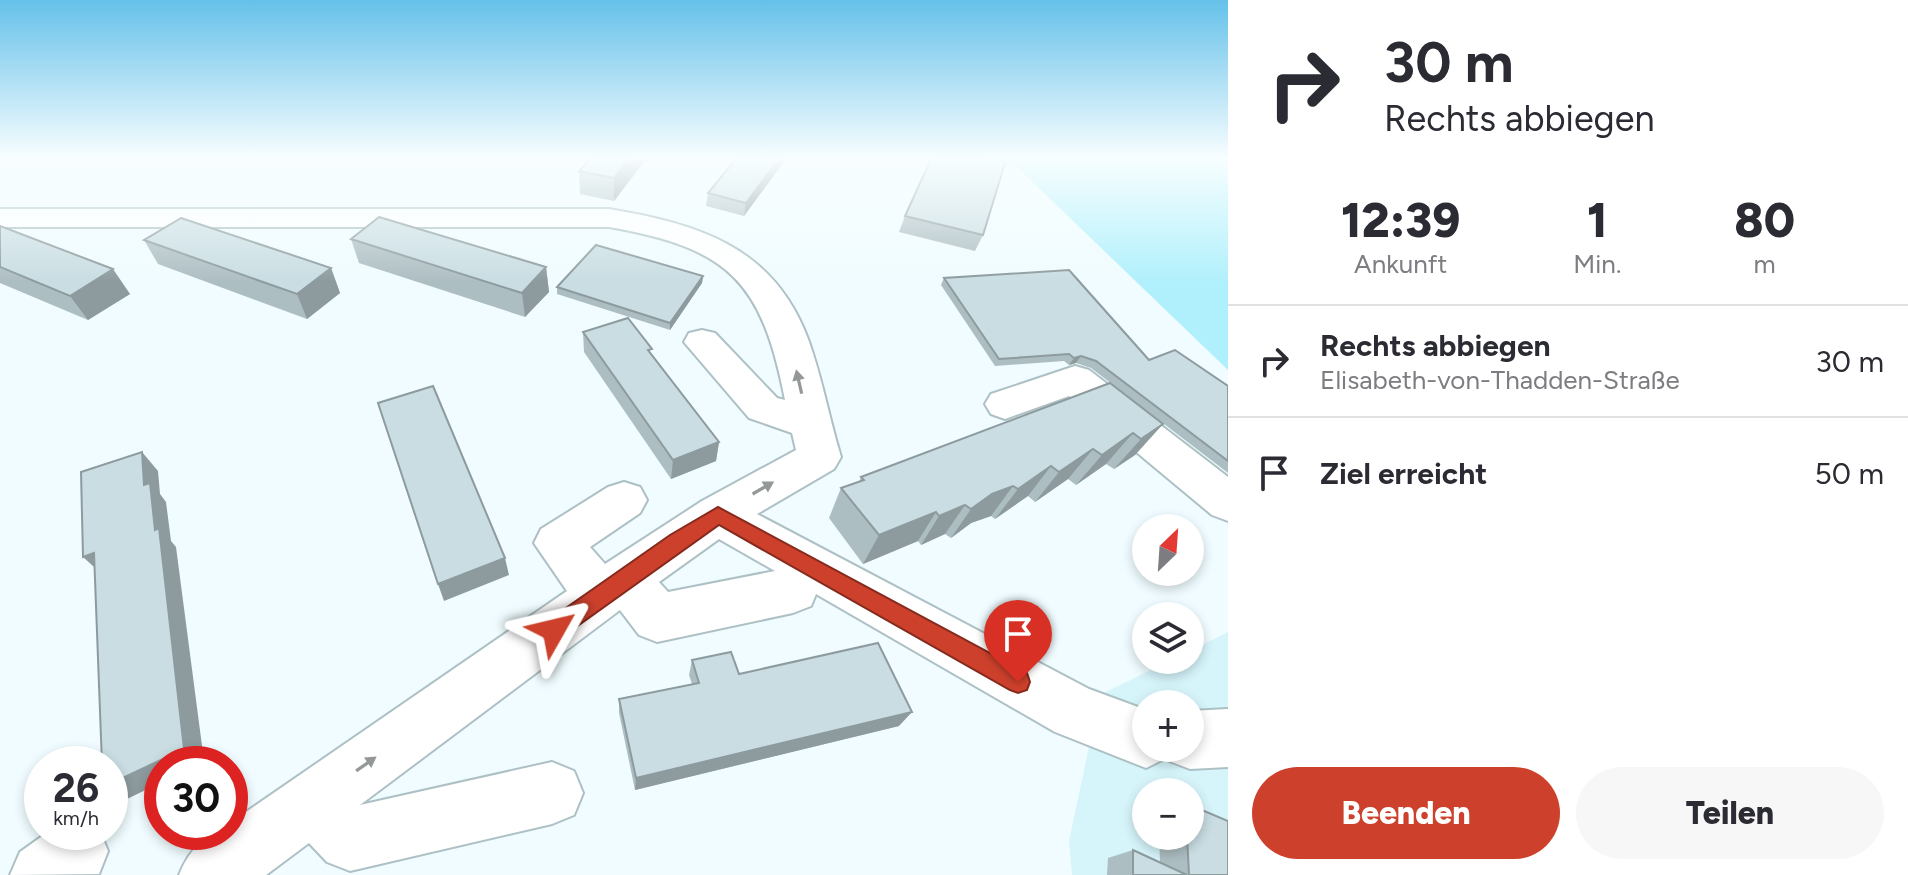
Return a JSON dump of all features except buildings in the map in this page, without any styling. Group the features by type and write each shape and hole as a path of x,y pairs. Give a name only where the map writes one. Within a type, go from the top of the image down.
{"street":[{"path":"0,218 609,218 672,231 724,253 747,268 763,285 789,336 814,440"},
{"path":"702,342 763,408 814,440"},
{"path":"1005,404 1075,380 1228,502"},
{"path":"212,875 612,586 718,515 814,440"},
{"path":"624,500 558,543 657,618 793,590"},
{"path":"718,515 1075,712 1132,734"},
{"path":"1204,739 1228,738"},
{"path":"311,802 350,839 552,793"}],"shaded area":[{"path":"1051,200 1228,200 1228,370"},
{"path":"1228,632 1228,875 1072,875 1069,841 1100,695 1143,674 1204,674 1204,644"}],"route":[{"path":"554,630 718,515 1018,682"}]}
